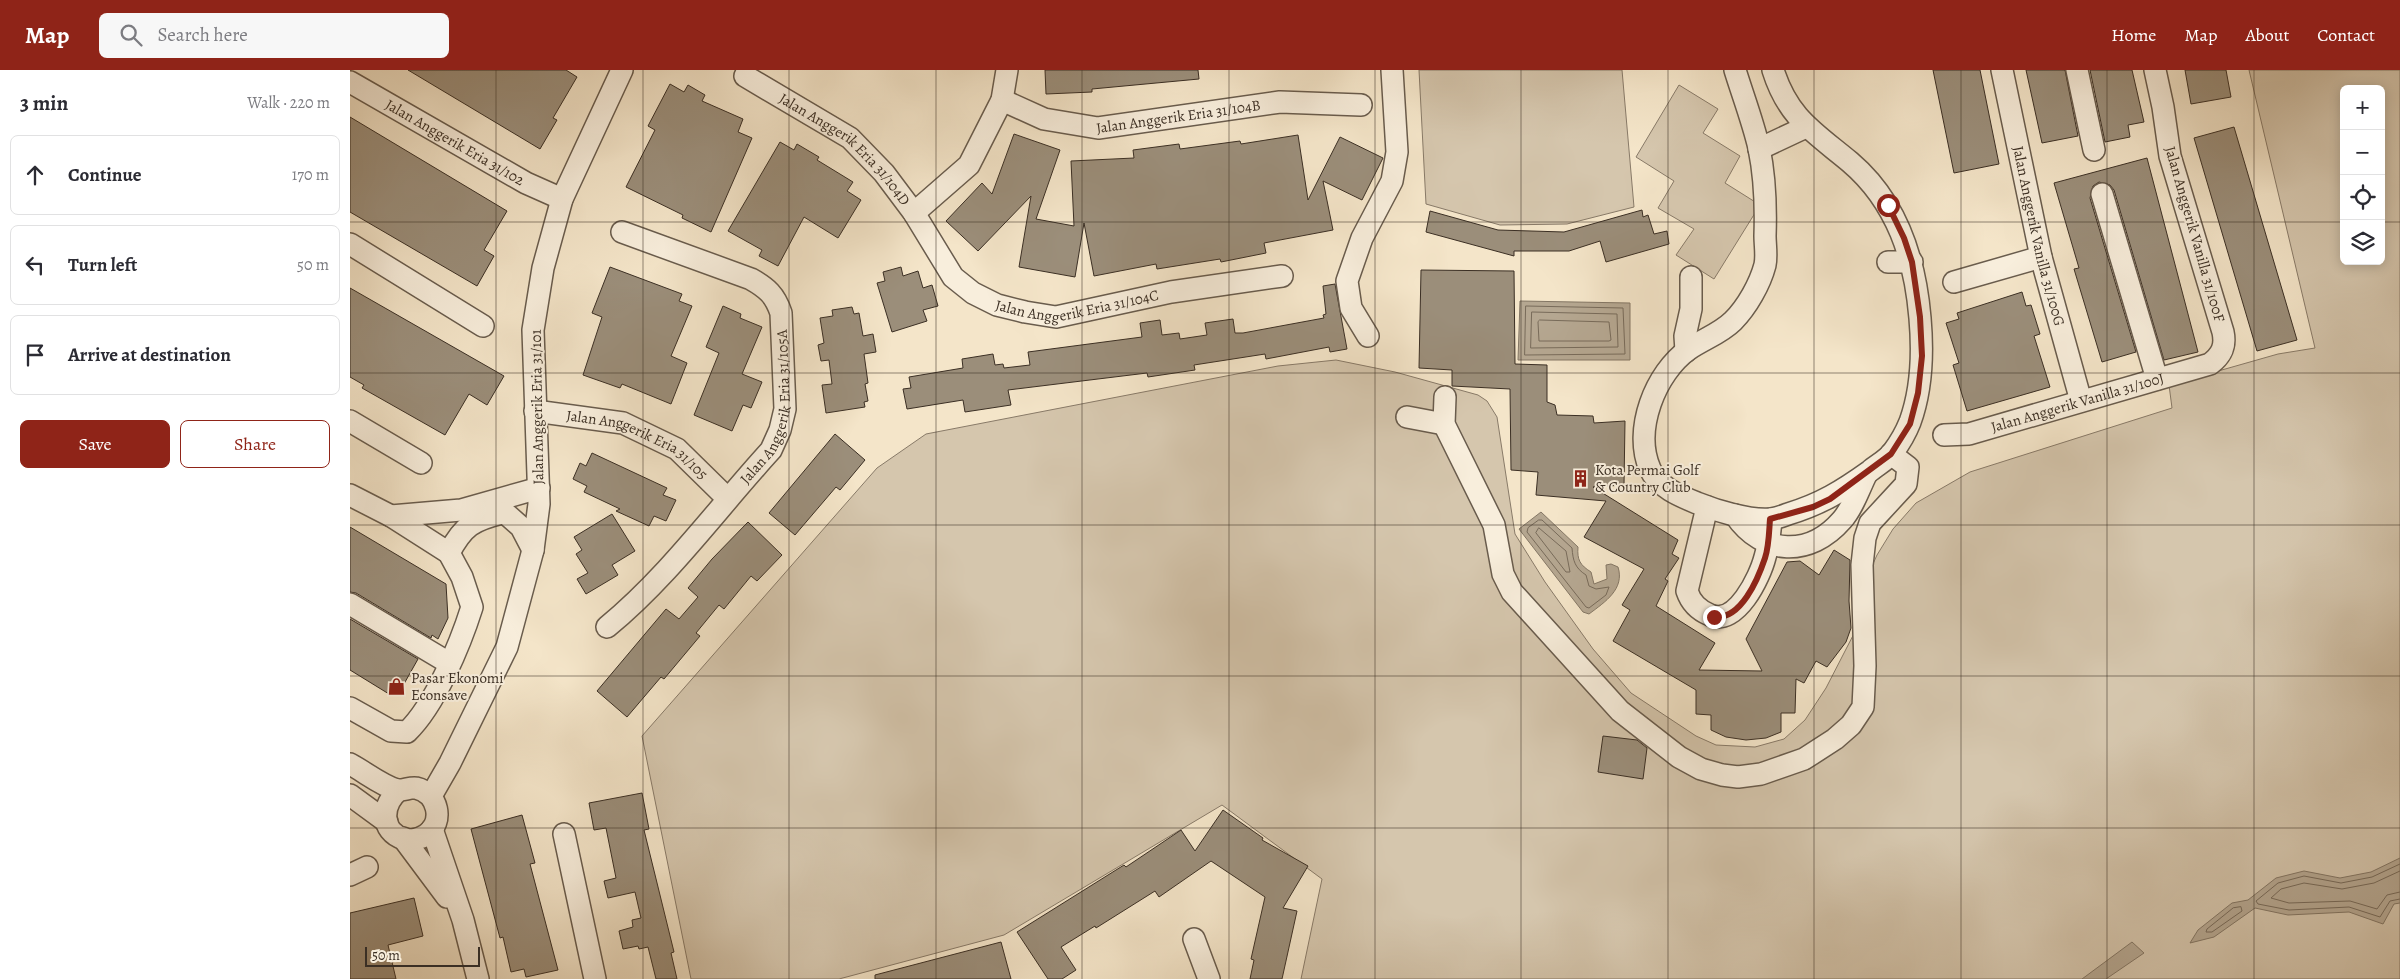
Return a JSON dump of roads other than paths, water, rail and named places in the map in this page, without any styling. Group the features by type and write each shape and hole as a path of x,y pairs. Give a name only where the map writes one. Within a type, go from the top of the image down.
{"street":[{"name":"Jalan Anggerik Eria 31/101","path":"414,791 458,745 507,647 533,550 539,496 533,330 543,268 562,198 622,70"},
{"path":"914,213 969,165 1002,100 1007,70"},
{"path":"1368,336 1350,308 1347,281 1362,238 1392,181 1397,152 1392,70"},
{"path":"1735,70 1759,149 1766,203 1766,263 1752,295 1736,319 1724,329 1686,351 1669,371 1653,397 1646,414 1644,430 1650,469 1668,489 1707,507 1735,515 1770,519 1813,507 1830,499 1891,454 1910,424 1918,393 1922,356 1920,317 1912,262 1904,238 1888,205 1870,182 1851,163 1806,127 1794,113 1777,83 1773,70"},
{"name":"Jalan Anggerik Vanilla 31/100G","path":"2002,70 2041,257 2081,401"},
{"path":"2077,70 2094,150"},
{"name":"Jalan Anggerik Vanilla 31/100F","path":"2155,70 2164,107 2170,156 2225,341 2220,356 2210,364"},
{"name":"Jalan Anggerik Eria 31/104D","path":"745,76 850,138 884,173 914,213"},
{"name":"Jalan Anggerik Eria 31/102","path":"350,82 526,183 562,198"},
{"name":"Jalan Anggerik Eria 31/104B","path":"1002,100 1044,119 1098,128 1280,102 1361,105"},
{"path":"1759,149 1806,127"},
{"path":"2102,194 2158,379"},
{"name":"Jalan Anggerik Eria 31/104C","path":"914,213 952,277 973,293 997,305 1025,312 1056,317 1171,292 1282,276"},
{"name":"Jalan Anggerik Eria 31/105A","path":"607,627 626,611 672,563 771,450 780,430 785,408 782,313 776,298 766,288 751,279 622,232"},
{"path":"350,244 483,326"},
{"path":"1954,282 2041,257"},
{"path":"1888,262 1912,262"},
{"path":"1686,351 1685,336 1691,309 1691,278"},
{"name":"Jalan Anggerik Vanilla 31/100J","path":"1944,435 1969,434 2210,364"},
{"path":"1445,397 1444,424 1494,525 1503,574 1512,592 1606,696 1643,730 1680,757 1701,769 1722,775 1738,777 1761,774 1804,759 1851,725 1863,707 1865,666 1862,565 1865,538 1870,523 1906,484 1908,477 1908,467 1891,454"},
{"name":"Jalan Anggerik Eria 31/105","path":"535,411 624,423 677,449 727,498"},
{"path":"1407,417 1444,424"},
{"path":"350,421 421,464"},
{"path":"1735,515 1744,528 1768,544 1796,547 1821,540 1844,519 1867,473"},
{"path":"350,495 391,516 448,552 462,576 472,607 449,663 421,718 407,732 391,731 350,708"},
{"path":"448,552 458,536 468,526 483,518 504,512 539,496"},
{"path":"391,516 461,510 539,496"},
{"path":"1707,507 1687,591 1690,599 1704,612 1721,618 1734,610 1751,590 1765,558 1770,519"},
{"path":"504,512 521,527 533,550"},
{"path":"350,604 449,663"},
{"path":"350,764 414,791 437,812 432,829 463,920 478,979"},
{"path":"414,791 387,804 385,813 387,822 390,829 403,838 435,878 463,920"},
{"path":"350,795 387,822"},
{"path":"403,838 420,838 432,829"},
{"path":"564,834 595,979"},
{"path":"1194,939 1209,979"}],"water":[{"path":"1520,301 1630,303 1630,360 1518,360"},
{"path":"1541,512 1578,547 1580,562 1591,572 1594,584 1607,579 1606,565 1611,564 1618,567 1619,582 1616,588 1607,600 1589,614 1583,612 1519,529"},
{"path":"2400,858 2400,903 2394,904 2383,924 2349,912 2288,915 2255,908 2214,937 2190,943 2198,930 2232,903 2248,900 2276,878 2304,871 2340,878 2371,872"},
{"path":"2132,942 2144,953 2106,979 2082,979"}],"place":[{"name":"Kota Permai Golf & Country Club","path":"1581,479"},
{"name":"Pasar Ekonomi Econsave","path":"397,687"}]}
